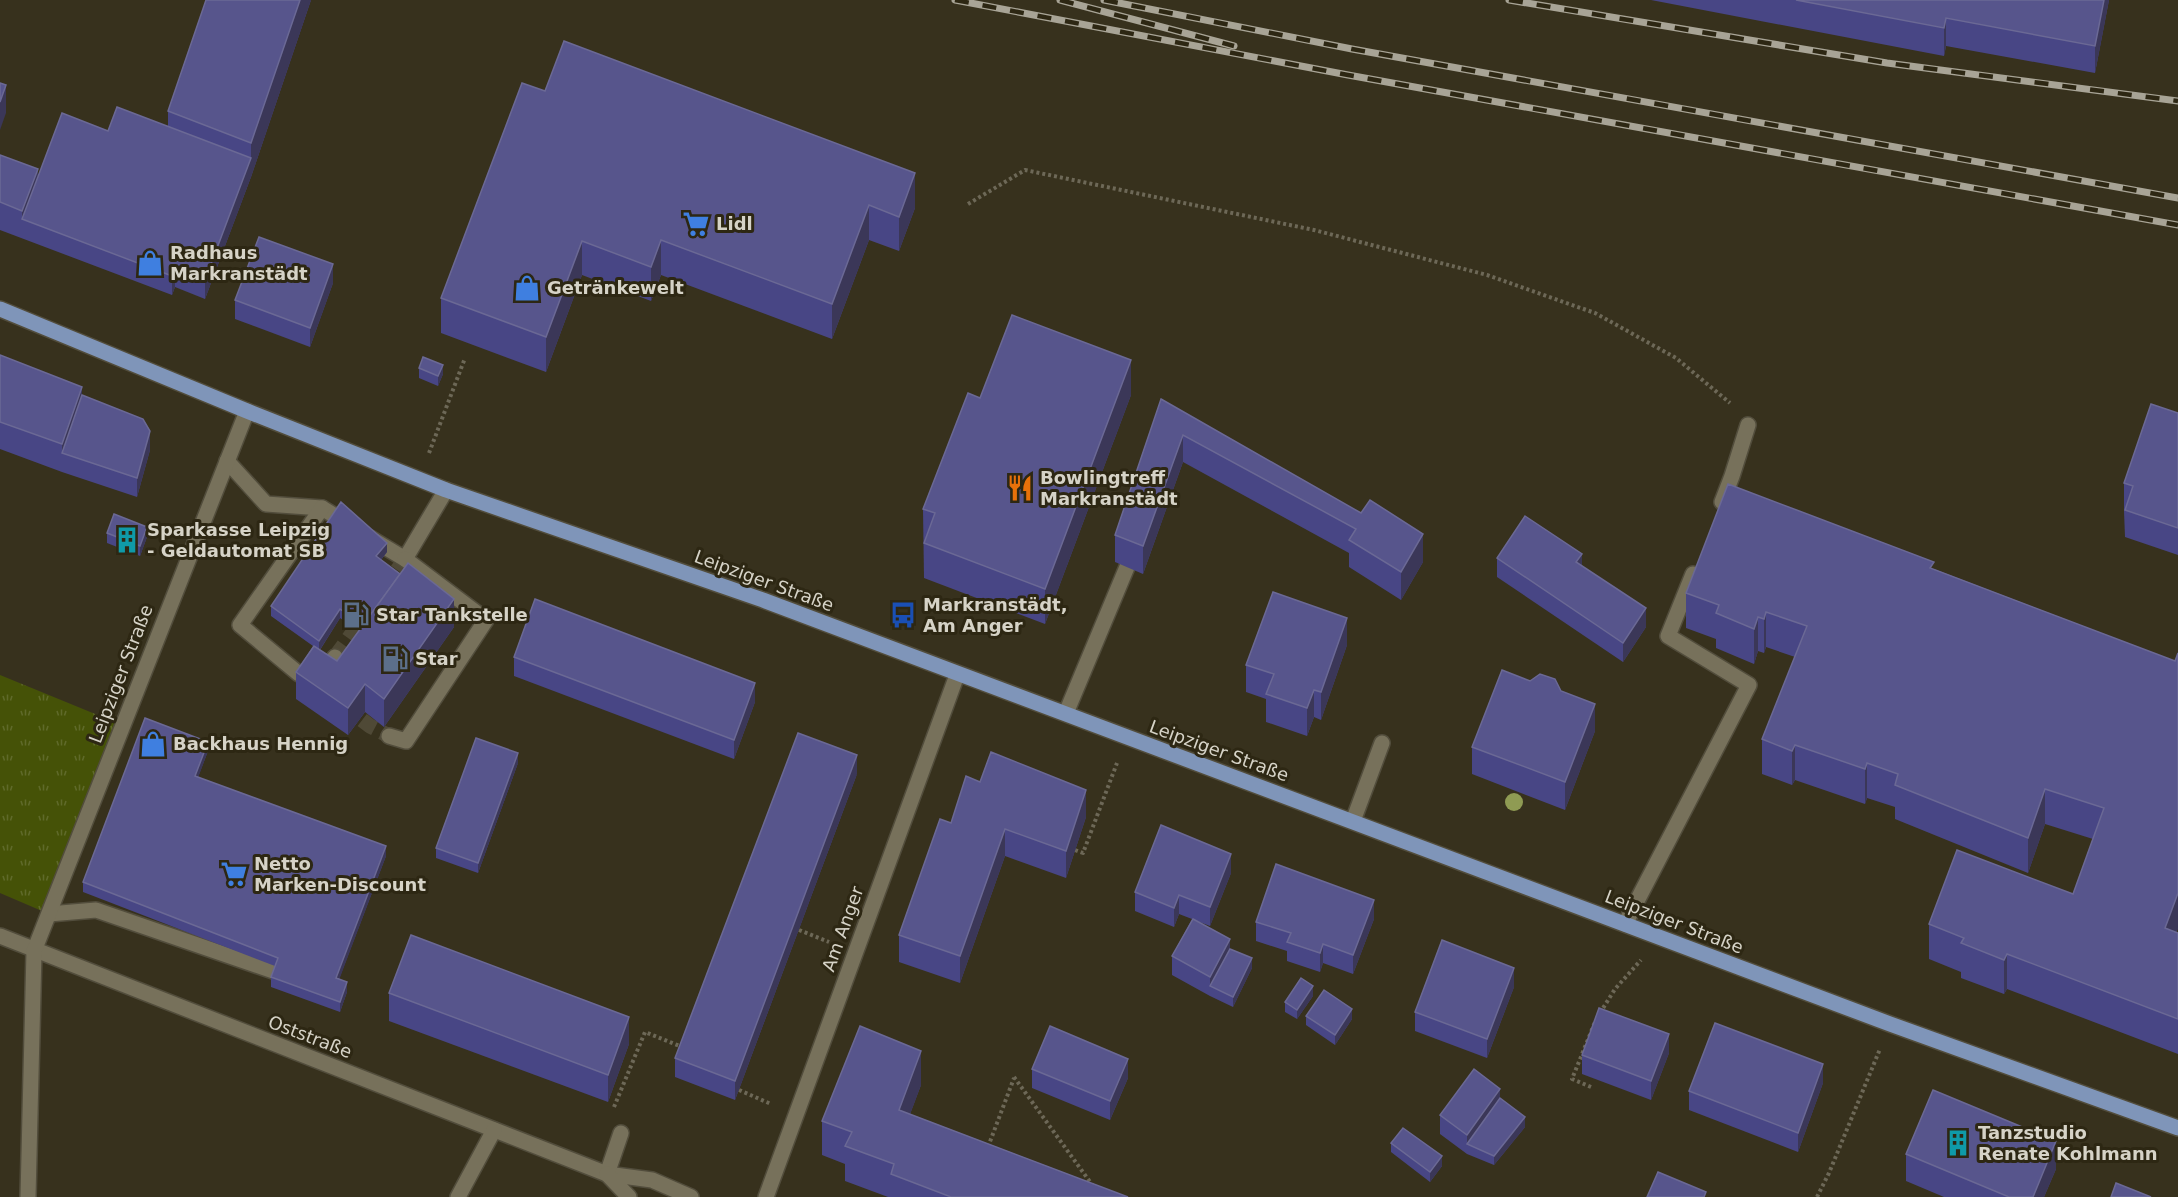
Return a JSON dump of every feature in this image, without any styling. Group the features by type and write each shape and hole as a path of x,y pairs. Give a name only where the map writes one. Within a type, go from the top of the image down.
{"main road":[{"name":"Leipziger Straße","path":"0,309 246,411 446,490 763,600 957,675 1066,713 1890,1024 2178,1128"}],"street":[{"name":"Leipziger Straße","path":"34,951 246,411"},
{"path":"1716,518 1748,425"},
{"path":"227,461 266,504 322,508 405,559 486,620 406,741 389,736"},
{"path":"405,559 446,490"},
{"path":"322,508 240,625 299,674 329,666 335,657"},
{"path":"1624,924 1749,685 1668,636 1698,561"},
{"path":"1066,713 1127,567"},
{"name":"Am Anger","path":"766,1197 957,675"},
{"path":"1353,821 1382,743"},
{"path":"49,914 96,910 276,972"},
{"name":"Oststraße","path":"0,936 607,1174 652,1180 691,1197"},
{"path":"28,1197 34,951"},
{"path":"458,1197 494,1130"},
{"path":"607,1174 621,1133"},
{"name":"Oststraße","path":"607,1174 628,1197"}],"path":[{"path":"968,204 1025,170 1314,230 1487,275 1594,313 1676,358 1732,404 1748,425"},
{"path":"419,479 465,358"},
{"path":"1075,850 1083,853 1127,737"},
{"path":"1591,1087 1572,1079 1592,1026 1615,989 1662,938"},
{"path":"1817,1197 1890,1024"},
{"path":"611,1113 645,1032 686,1048"},
{"path":"986,1153 1014,1077 1095,1188"},
{"path":"739,1090 796,1114"}],"green space":[{"path":"0,675 122,725 49,914 0,893"}],"building":[{"path":"206,0 300,0 251,143 168,111"},
{"path":"1796,0 2104,0 2095,46 1946,18 1944,28"},
{"name":"Lidl","path":"564,41 915,173 899,217 869,205 832,304 661,240 651,267 582,241 546,337 441,298 522,83 545,91"},
{"path":"0,83 6,85 0,102"},
{"path":"117,107 251,158 205,280 175,268 172,276 22,219 62,113 108,131"},
{"path":"0,155 38,169 22,211 0,202"},
{"path":"259,237 333,264 310,328 235,300"},
{"name":"Bowlingtreff Markranstädt","path":"1012,315 1131,360 1045,589 924,543 935,513 923,509 968,393 980,398"},
{"path":"0,355 82,387 62,444 0,422"},
{"path":"423,357 443,365 438,376 419,368"},
{"path":"82,395 143,419 150,431 137,478 62,453"},
{"path":"1161,399 1361,513 1370,500 1423,534 1401,572 1349,540 1356,529 1183,435 1143,546 1115,535"},
{"path":"2151,404 2178,413 2178,528 2125,510 2133,486 2124,483"},
{"path":"1728,484 1934,562 1930,568 2175,661 2178,653 2178,893 2165,928 2178,933 2178,1019 2007,954 2004,960 1961,943 1964,938 1929,924 1957,850 2073,894 2104,808 2045,789 2028,838 1895,785 1898,774 1867,763 1865,769 1795,745 1792,751 1762,739 1807,626 1766,612 1764,619 1758,617 1754,629 1716,613 1719,605 1686,593"},
{"path":"341,502 387,543 376,556 400,574 364,624 340,609 319,641 271,606"},
{"path":"114,514 147,527 140,546 107,533"},
{"path":"1525,516 1582,554 1576,562 1646,608 1623,643 1497,558"},
{"path":"408,563 454,599 384,699 365,684 348,708 296,672 314,646 337,661"},
{"path":"1273,592 1347,618 1321,692 1314,690 1307,708 1266,694 1274,674 1246,665"},
{"path":"535,599 755,683 734,740 514,657"},
{"path":"1502,670 1530,681 1540,674 1555,679 1561,691 1595,704 1565,782 1472,747"},
{"name":"Netto Marken-Discount","path":"145,718 208,742 195,776 386,846 336,978 347,982 340,1002 271,977 278,958 83,882"},
{"path":"798,733 857,755 735,1081 675,1058"},
{"path":"476,738 518,753 478,863 436,848"},
{"path":"991,752 1086,790 1066,851 1005,829 960,956 899,935 940,819 951,823 966,776 980,782"},
{"path":"1161,825 1231,854 1210,907 1179,895 1174,908 1135,892"},
{"path":"1276,864 1374,900 1353,955 1323,944 1320,953 1287,942 1291,933 1256,922"},
{"path":"1193,919 1230,939 1210,977 1172,956"},
{"path":"411,935 629,1017 608,1075 389,993"},
{"path":"1442,940 1514,968 1487,1039 1415,1012"},
{"path":"1230,949 1252,958 1233,997 1210,986"},
{"path":"1301,978 1313,986 1297,1010 1285,1002"},
{"path":"1324,990 1352,1009 1335,1035 1306,1016"},
{"path":"1599,1008 1669,1034 1651,1081 1582,1055"},
{"path":"1715,1023 1823,1064 1798,1133 1689,1091"},
{"path":"860,1026 921,1051 899,1110 1128,1197 951,1197 891,1174 894,1164 845,1146 852,1132 822,1121"},
{"path":"1050,1026 1128,1059 1110,1101 1032,1069"},
{"path":"1474,1069 1500,1089 1467,1135 1440,1115"},
{"path":"1933,1090 2056,1141 2033,1197 2009,1197 1906,1154"},
{"path":"1500,1098 1525,1117 1494,1156 1467,1144"},
{"path":"1403,1128 1442,1156 1430,1172 1391,1143"},
{"path":"1658,1172 1706,1192 1704,1197 1647,1197"},
{"path":"2116,1183 2151,1197 2111,1197"}],"tunnel":[{"path":"384,589 405,559"},
{"path":"335,657 367,613"},
{"path":"344,706 370,726 389,736"}],"railway":[{"path":"955,0 1348,75 2178,225"},
{"path":"1060,0 1234,46"},
{"path":"1104,0 1352,49 2178,198"},
{"path":"1509,0 1887,63 2178,101"}],"place":[{"name":"Lidl","path":"696,224"},
{"name":"Radhaus Markranstädt","path":"150,263"},
{"name":"Getränkewelt","path":"527,288"},
{"name":"Bowlingtreff Markranstädt","path":"1020,488"},
{"name":"Sparkasse Leipzig - Geldautomat SB","path":"127,540"},
{"name":"Star Tankstelle","path":"356,615"},
{"name":"Markranstädt, Am Anger","path":"903,615"},
{"name":"Star","path":"395,659"},
{"name":"Backhaus Hennig","path":"153,744"},
{"name":"Netto Marken-Discount","path":"234,874"},
{"name":"Tanzstudio Renate Kohlmann","path":"1958,1143"}]}
